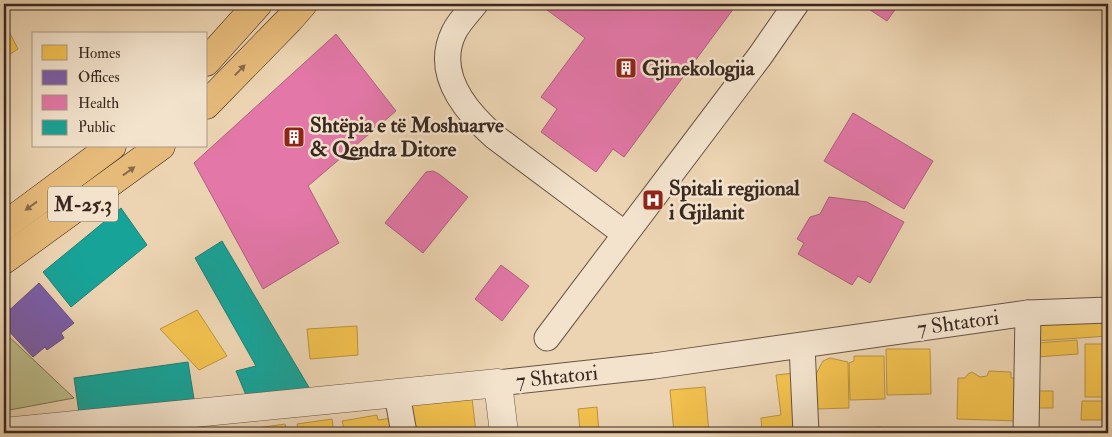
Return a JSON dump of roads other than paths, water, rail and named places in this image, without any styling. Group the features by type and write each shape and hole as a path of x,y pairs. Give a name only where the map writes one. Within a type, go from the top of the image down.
{"main road":[{"path":"208,60 258,4"},
{"path":"208,103 303,4"},
{"name":"M-25.3","path":"4,226 109,148"},
{"name":"M-25.3","path":"4,260 158,148"}],"street":[{"path":"475,4 454,32 449,46 449,73 452,85 460,98 480,124 495,137 625,234"},
{"path":"547,338 760,56 796,4"},
{"name":"7 Shtatori","path":"4,432 100,428 654,366 1028,313 1108,310"},
{"path":"1026,433 1028,313"},
{"path":"802,346 806,433"},
{"path":"498,383 504,433"},
{"path":"397,394 404,433"}],"place":[{"name":"Gjinekologjia","path":"626,68"},
{"name":"Shtëpia e të Moshuarve & Qendra Ditore","path":"294,137"},
{"name":"Spitali regjional i Gjilanit","path":"653,200"}]}
